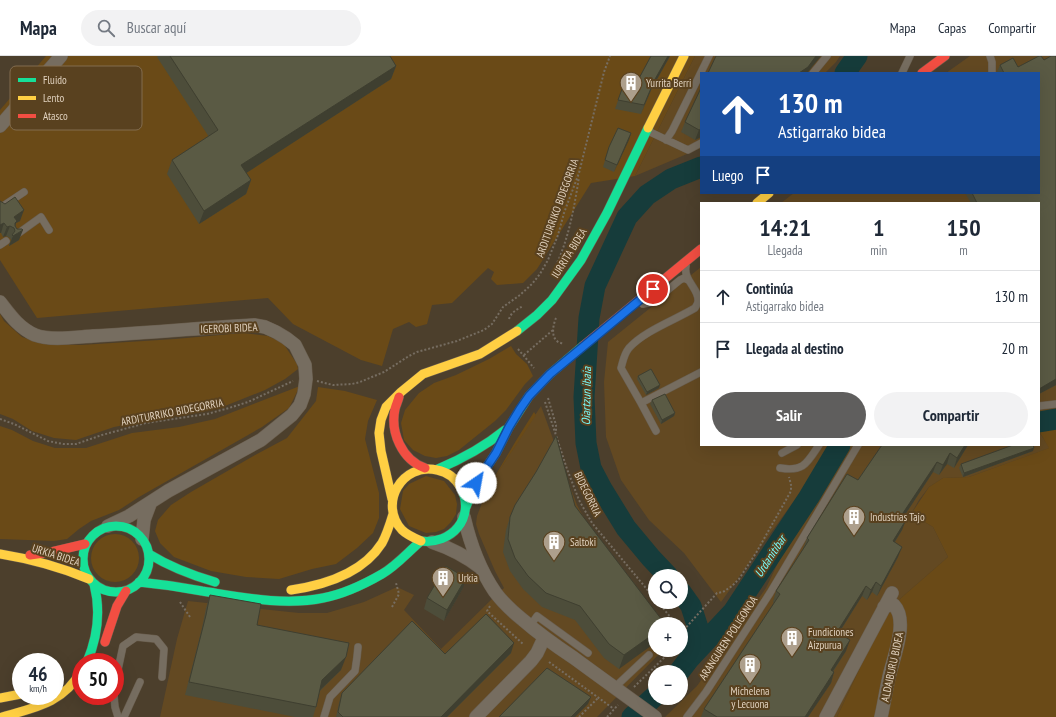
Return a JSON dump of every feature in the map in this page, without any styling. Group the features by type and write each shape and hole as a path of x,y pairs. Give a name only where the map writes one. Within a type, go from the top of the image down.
{"main road":[{"name":"IURRITA BIDEA","path":"392,500 381,451 379,433 381,420 386,407 401,392 423,374 480,354 526,324 552,300 581,260 607,213 684,56"},
{"path":"924,72 943,60"},
{"path":"758,202 768,194"},
{"path":"425,468 414,471 403,478 396,488 392,500 393,514 399,526 409,536 426,541 442,539 451,534 459,526 476,483 496,453 509,427 529,396 540,384 700,250"},
{"path":"401,392 395,409 394,429 399,445 409,458 416,464 425,468 438,469 455,479 461,487 465,497 465,512"},
{"path":"438,469 462,459 486,445 509,427"},
{"path":"284,590 302,589 326,583 360,565 368,559 381,544 393,514"},
{"path":"116,525 124,526 137,533 142,539 149,554 149,562 144,576 133,587 117,592 101,589 92,582 85,573 82,558 85,544 95,532 101,528 116,525"},
{"path":"139,582 261,600 293,601 322,599 353,589 382,574 426,541"},
{"name":"URKIA BIDEA","path":"16,556 51,552 85,544"},
{"name":"URKIA BIDEA","path":"0,554 16,556 53,565 92,582"},
{"path":"149,554 175,570 194,577 224,584"},
{"path":"91,653 99,622 98,601 92,582"},
{"path":"103,649 116,606 126,590"},
{"path":"2,717 38,707 55,700 72,685"},
{"path":"0,698 12,696"},
{"path":"0,709 38,707"}],"street":[{"path":"52,66 61,56"},
{"path":"0,126 10,115"},
{"name":"IGEROBI BIDEA","path":"0,302 12,318 23,328 36,335 49,338 254,325 265,327 276,332 295,345 305,365 306,379 304,394 300,405 292,415 261,440 168,491 150,504 129,516 108,526"},
{"path":"142,539 144,520 150,504"},
{"path":"465,512 471,544 483,570 496,593 504,603 544,638 655,717"},
{"path":"426,541 446,546 459,553 483,570"},
{"path":"826,717 892,593"},
{"name":"ALDAIBURU BIDEA","path":"882,717 888,679 899,637 900,627 898,609 894,605 884,607"},
{"path":"476,717 531,661 537,653 544,638"}],"lane":[{"path":"701,72 709,56"},
{"path":"814,72 827,56"},
{"path":"902,72 910,56"},
{"path":"990,56 992,62 992,72"},
{"path":"666,140 700,74"},
{"path":"648,131 688,150 700,144"},
{"path":"0,208 24,192"},
{"path":"16,235 41,217 48,230"},
{"path":"656,431 642,403 621,368 623,358 628,349 638,339 695,308 698,302 696,292 688,280 685,270 688,260"},
{"path":"630,308 653,302 680,280 684,278 688,280"},
{"path":"642,403 700,373"},
{"path":"1040,406 1056,404"},
{"path":"782,453 795,446"},
{"path":"783,469 794,469 805,465 818,446"},
{"name":"ARANGUREN POLIGONOA","path":"687,717 706,692 770,593 857,446"},
{"path":"530,626 538,616 588,653"},
{"path":"122,653 123,646 136,637 156,639 164,648 162,677"},
{"path":"324,717 330,697 355,671 358,647"},
{"path":"615,688 648,656"},
{"path":"124,717 140,682"},
{"path":"114,705 118,717"}],"path":[{"name":"ARDITURRIKO BIDEGORRIA","path":"315,381 333,385 360,382 384,372 417,352 458,341 484,330 492,324 503,307 528,287 540,274 548,260 558,235 564,213 579,173 604,72 610,56"},
{"path":"549,276 553,272 559,259 570,223 575,204 579,173"},
{"path":"509,324 509,317 513,312 525,304"},
{"path":"524,355 553,330"},
{"path":"515,344 536,371"},
{"name":"ARDITURRIKO BIDEGORRIA","path":"0,419 14,424 48,441 63,444 76,444 146,423 206,414 229,408 248,402 294,381"},
{"path":"548,397 556,425 556,436"},
{"name":"BIDEGORRIA","path":"545,402 579,500 592,523 648,591"},
{"path":"688,627 717,593 723,592 739,579 756,553 791,491 791,485 783,469"},
{"path":"392,607 399,594 395,578"},
{"path":"179,600 190,617"},
{"path":"664,609 670,617"},
{"path":"607,717 665,657"},
{"path":"549,662 614,710"},
{"path":"579,717 598,698"}],"shaded area":[{"path":"46,56 695,56 635,176 591,183 537,269 523,283 497,285 491,279 494,272 488,268 452,303 432,305 427,324 416,327 409,322 393,329 382,366 361,360 293,324 268,298 37,318 0,260 0,110 10,98 10,130 142,130 142,66 37,66"},
{"path":"695,56 840,56 826,72 700,72 700,148 635,176"},
{"path":"970,56 1056,56 1056,413 1040,416 1040,202 782,202 793,194 1040,194 1040,72 947,72"},
{"path":"700,268 700,446 831,446 810,479 721,602 684,553 649,520 621,480 606,437 604,382 608,342"},
{"path":"0,314 4,321 22,337 43,344 81,345 243,333 268,336 283,343 297,364 298,369 285,379 265,390 225,406 114,427 76,440 54,438 32,431 13,419 0,414"},
{"path":"511,346 516,354 527,364 533,376 525,384 506,410 495,421 459,450 447,456 436,458 425,456 413,450 404,440 401,423 405,410 419,393 434,383 456,375 489,359"},
{"path":"300,386 289,408 262,427 139,497 119,510 91,521 67,539 54,541 0,539 0,426 12,430 33,441 55,448 86,448 132,433 179,427 215,419"},
{"path":"318,387 345,391 377,400 368,421 365,439 379,493 379,518 373,533 357,548 336,564 312,569 279,579 246,577 211,571 174,557 160,543 155,531 158,520 171,505 191,492 287,438 316,401"},
{"path":"541,406 577,505 597,542 650,617 648,617 648,657 656,657 597,717 160,717 177,639 188,601 299,613 327,613 364,602 397,587 414,595 404,610 441,649 504,588 495,571 476,524 477,516 491,483"},
{"path":"534,412 536,415 491,483 517,439"},
{"path":"1056,427 1056,717 837,717 881,623 901,598 948,557 933,527 911,514 929,487 943,478 969,477 1049,448 1040,431"},
{"path":"1040,433 1050,448 969,477 943,478 929,487 911,514 933,527 948,557 901,598 881,623 837,717 665,717 677,705 688,705 688,695 697,686 766,588 785,548 846,446 1040,446"},
{"path":"426,476 444,481 455,495 457,504 456,514 444,529 426,533 409,526 400,509 403,491 409,484"},
{"path":"110,534 120,534 132,541 139,553 139,563 132,575 120,582 110,582 102,578 95,571 91,563 91,553 95,545 102,538"}],"building":[{"path":"170,56 390,56 396,66 241,165 251,180 204,211 172,160 218,130"},
{"path":"651,56 668,56 654,81 644,105 618,100 626,78 637,82"},
{"path":"716,56 816,56 808,67 800,72 708,72"},
{"path":"1039,56 1041,56 1044,60 1051,56 1056,56 1056,379 1040,388 1040,202 976,202 972,194 1040,194 1040,72 1004,72 1000,65 1013,58 1018,67"},
{"path":"700,90 700,130 685,122"},
{"path":"618,128 631,133 617,165 605,160"},
{"path":"15,197 24,210 14,217 17,221 15,226 17,229 23,230 13,236 12,235 15,231 14,228 10,226 7,227 4,223 0,225 0,201 5,204"},
{"path":"651,369 660,385 647,392 638,376"},
{"path":"665,394 675,413 662,420 652,400"},
{"name":"Saltoki","path":"556,436 575,506 648,602 648,609 654,609 660,617 648,617 648,638 624,655 609,644 580,606 546,593 528,576 515,558 508,539 510,517 515,505"},
{"path":"881,446 964,446 957,458 950,453 943,465 937,462 901,516 906,520 893,541 902,547 881,586 876,582 871,590 866,586 837,632 850,640 831,670 834,672 805,717 717,717 704,709 780,594 776,591 809,540 807,538 847,474 858,480"},
{"path":"1010,446 1033,446 1034,448 964,473 961,464"},
{"name":"Urkia","path":"446,566 466,578 447,610 427,598"},
{"path":"210,595 261,604 257,625 349,643 346,657 322,680 316,707 189,682"},
{"path":"486,614 514,643 441,717 343,717 338,712 342,693 412,621 445,654"},
{"path":"547,668 591,697 571,717 499,717"}],"waterway":[{"name":"Oiartzun ibaia","path":"846,72 857,56"},
{"name":"Oiartzun ibaia","path":"661,569 626,528 591,468 586,443 584,397 589,318 595,286 627,217 647,195 671,179 700,167"},
{"name":"Urdanitibar","path":"1040,422 1056,419"},
{"name":"Urdanitibar","path":"689,659 733,612 809,497 839,446"},
{"name":"Oiartzun ibaia","path":"684,665 689,659 696,643 698,628 691,606 688,602"},
{"name":"Oiartzun ibaia","path":"632,717 648,702"}],"traffic: fast":[{"path":"517,331 537,315 552,300 581,260 607,213 648,128"},
{"path":"466,507 476,483 496,453 509,427 529,396 550,374 583,346"},
{"path":"438,469 473,452 505,430"},
{"path":"139,582 247,598 278,601 308,600 346,592 387,571 421,541 442,539 451,534 463,519 465,510 465,499 461,488"},
{"path":"110,526 122,526 135,531 140,535 147,546 149,559 147,572 140,583 129,590 122,592 110,592 97,587 88,578 83,565 83,553 88,540 97,531 110,526"},
{"path":"149,554 181,570 215,582"},
{"path":"91,653 96,633 98,614 94,584"}],"traffic: slow":[{"path":"648,128 684,56"},
{"path":"758,202 768,194"},
{"path":"392,499 381,451 379,433 381,420 386,407 401,392 423,374 480,354 517,331"},
{"path":"421,541 404,532 395,520 392,509 393,497 397,487 413,472 424,469 445,472 454,479 461,488"},
{"path":"291,590 330,581 354,570 365,562 382,543 393,514"},
{"path":"0,554 45,564 89,579"},
{"path":"2,717 47,703 57,697 72,684"},
{"path":"0,698 12,696"}],"traffic: jam":[{"path":"923,72 945,56"},
{"path":"583,346 700,250"},
{"path":"399,397 394,418 396,436 404,452 410,459 425,468"},
{"path":"30,555 85,544"},
{"path":"105,642 117,606 126,591"}],"place":[{"name":"Yurrita Berri","path":"631,102"},
{"name":"Industrias Tajo","path":"854,536"},
{"name":"Saltoki","path":"554,562"},
{"name":"Urkia","path":"443,598"},
{"name":"Fundiciones Aizpurua","path":"792,658"},
{"name":"Michelena y Lecuona","path":"750,684"}],"route":[{"path":"476,483 496,453 509,427 529,396 550,374 653,289"}]}
